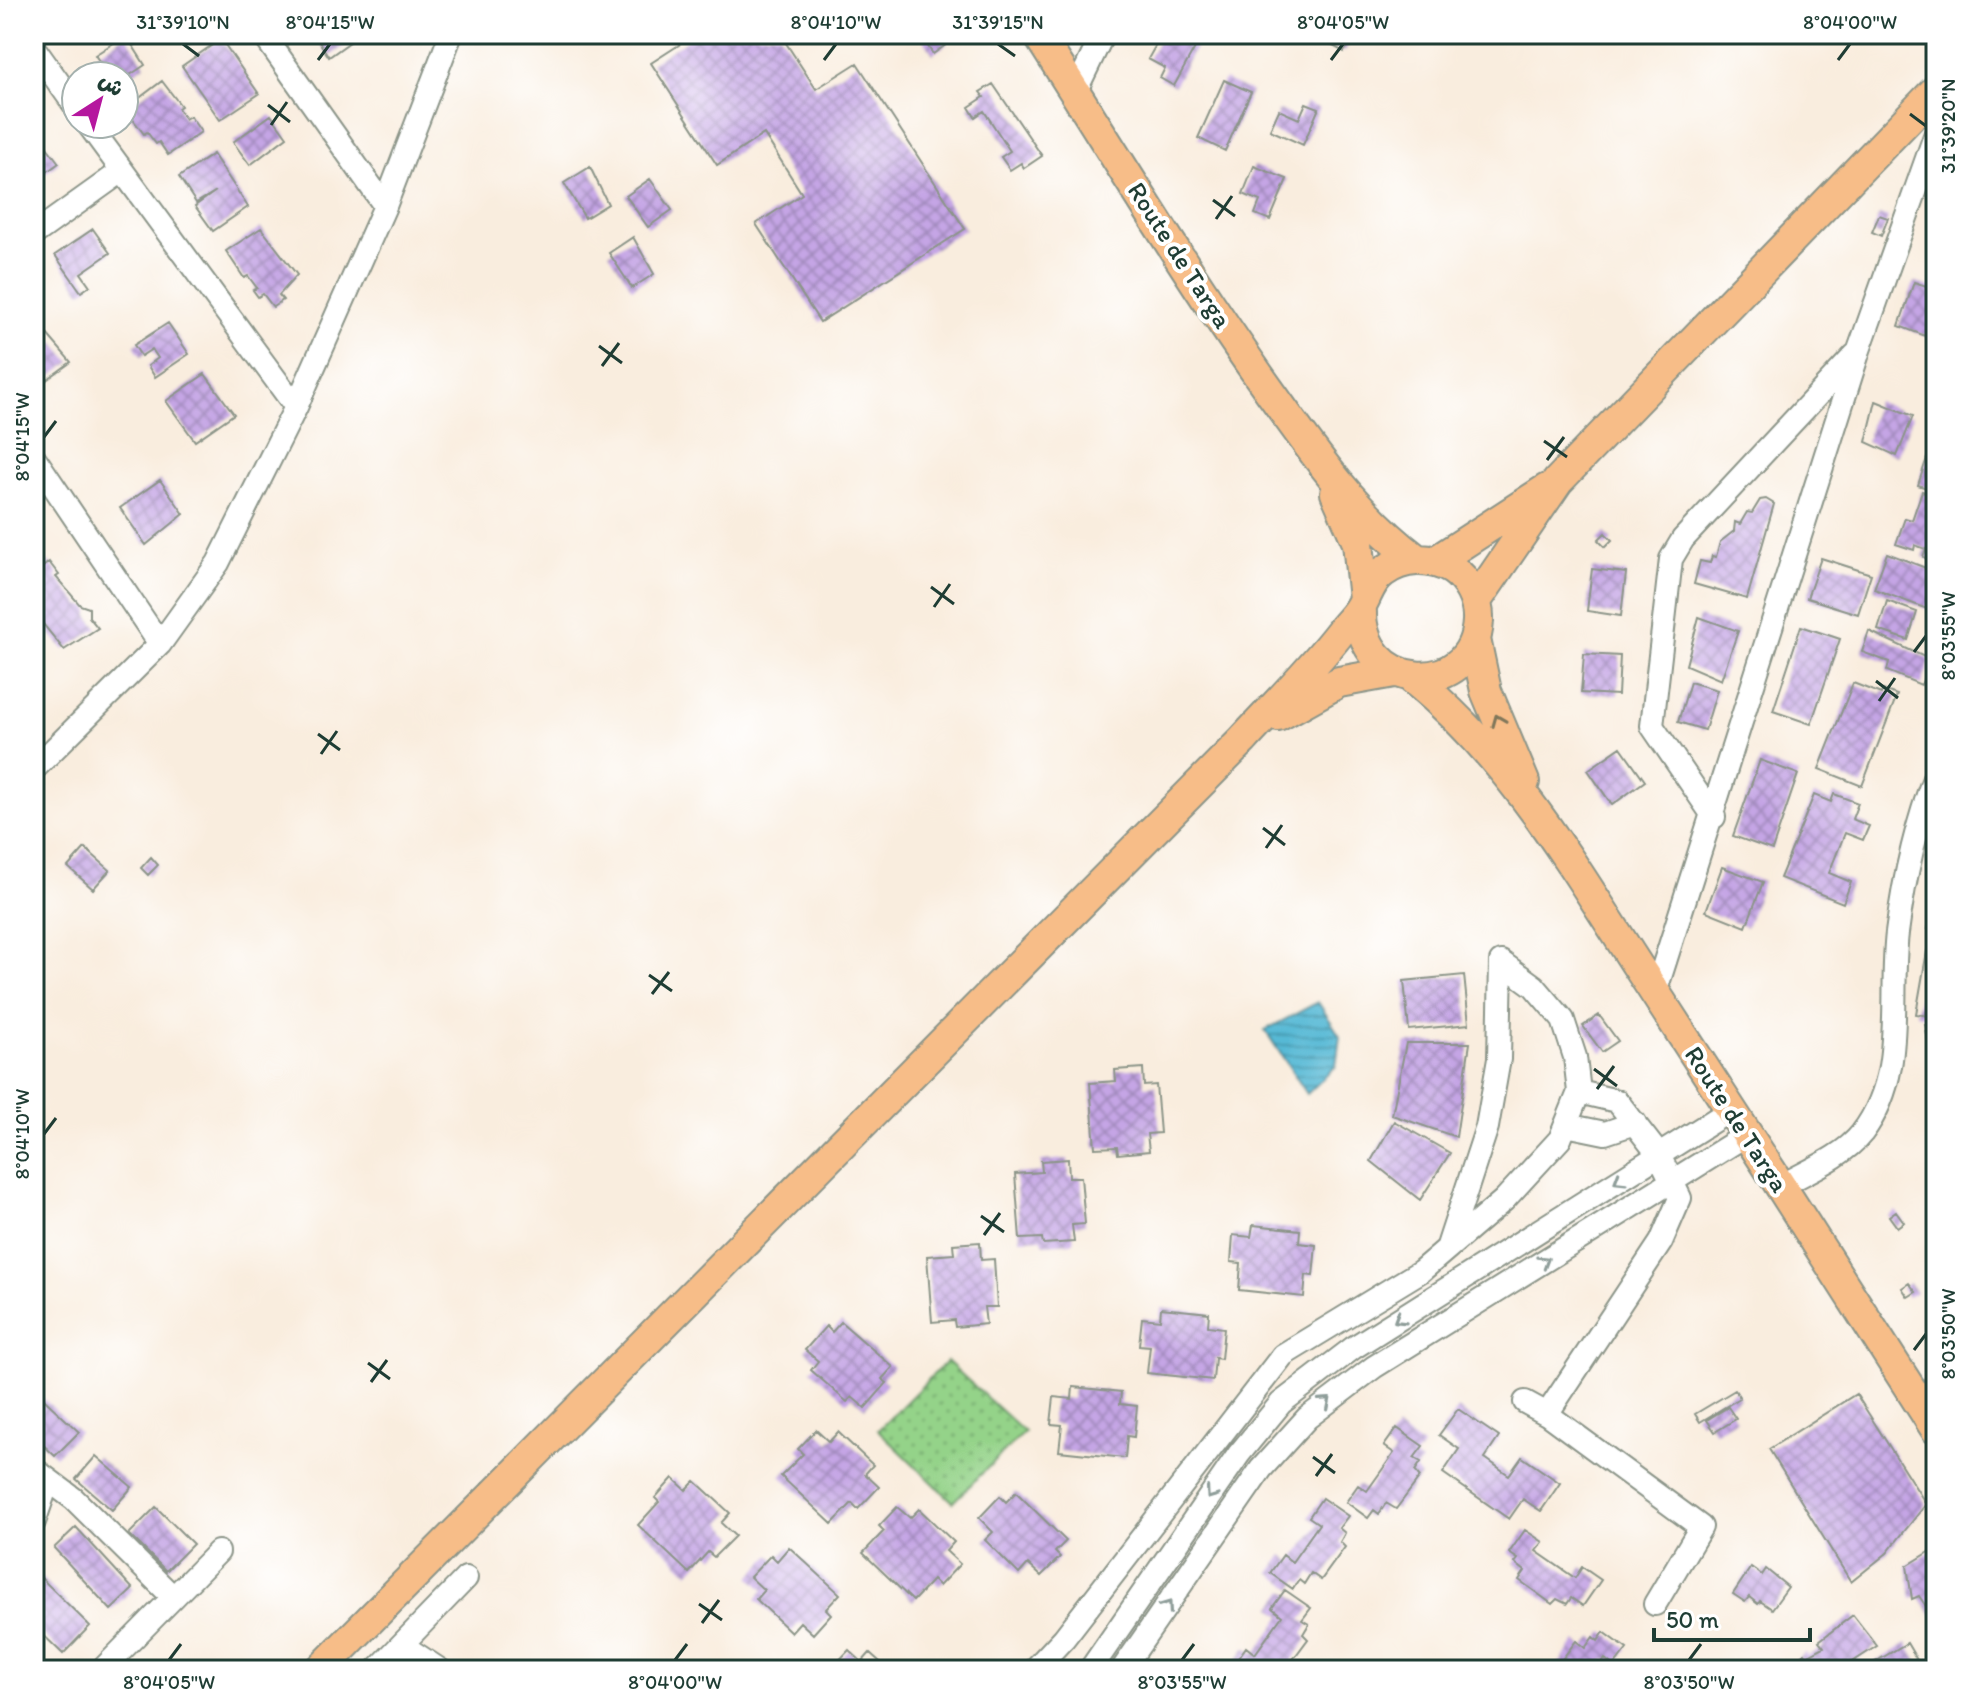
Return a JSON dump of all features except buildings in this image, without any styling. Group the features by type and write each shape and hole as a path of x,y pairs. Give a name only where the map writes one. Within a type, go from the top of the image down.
{"main road":[{"name":"Route de Targa","path":"1038,34 1231,335 1327,473 1389,539 1426,560"},
{"path":"1476,601 1558,481 1936,90"},
{"name":"Route de Targa","path":"1327,473 1358,543 1362,602"},
{"path":"320,1670 1243,740 1324,654 1380,573 1397,563 1426,560 1558,481"},
{"path":"1243,740 1293,706 1339,682 1403,675 1432,677 1450,669 1465,656 1475,639 1479,620 1476,601 1467,583 1453,570 1426,560"},
{"path":"1362,602 1360,626 1366,645 1377,661 1403,675"},
{"name":"Route de Targa","path":"1475,639 1486,691 1536,810"},
{"name":"Route de Targa","path":"1403,675 1451,709 1536,810 1740,1121 1936,1429"}],"street":[{"path":"263,34 385,206"},
{"path":"34,769 160,644 218,563 296,407 385,206 451,34"},
{"path":"1075,92 1103,34"},
{"path":"34,48 60,85"},
{"path":"1655,993 1714,817 1859,350 1936,133"},
{"path":"100,140 296,407"},
{"path":"34,234 122,171"},
{"path":"1714,817 1652,726 1671,559 1683,539 1859,350"},
{"path":"34,457 160,644"},
{"path":"1781,1186 1843,1151 1876,1112 1890,1074 1896,936 1902,897 1916,832 1936,773"},
{"path":"1034,1670 1064,1638 1283,1355 1421,1271 1447,1249 1504,1200 1560,1139 1579,1092 1575,1057 1563,1020 1534,986 1501,962 1499,1059 1487,1127 1447,1249"},
{"path":"1547,1414 1661,1242 1680,1198 1659,1155 1617,1101 1579,1092"},
{"path":"1090,1670 1239,1454 1281,1403 1353,1348 1659,1155 1740,1121"},
{"path":"1122,1670 1261,1469 1307,1418 1374,1367 1673,1180 1740,1121"},
{"path":"1566,1125 1605,1133 1635,1123"},
{"path":"1525,1402 1547,1414 1701,1527 1655,1604"},
{"path":"34,1470 44,1493 34,1522"},
{"path":"34,1470 74,1499 173,1597"},
{"path":"102,1670 218,1552"},
{"path":"377,1670 466,1578"},
{"path":"402,1645 440,1670"}],"green space":[{"path":"947,1361 1024,1432 953,1502 878,1430"}],"water":[{"path":"1318,1002 1340,1036 1336,1066 1307,1094 1265,1030"}]}
